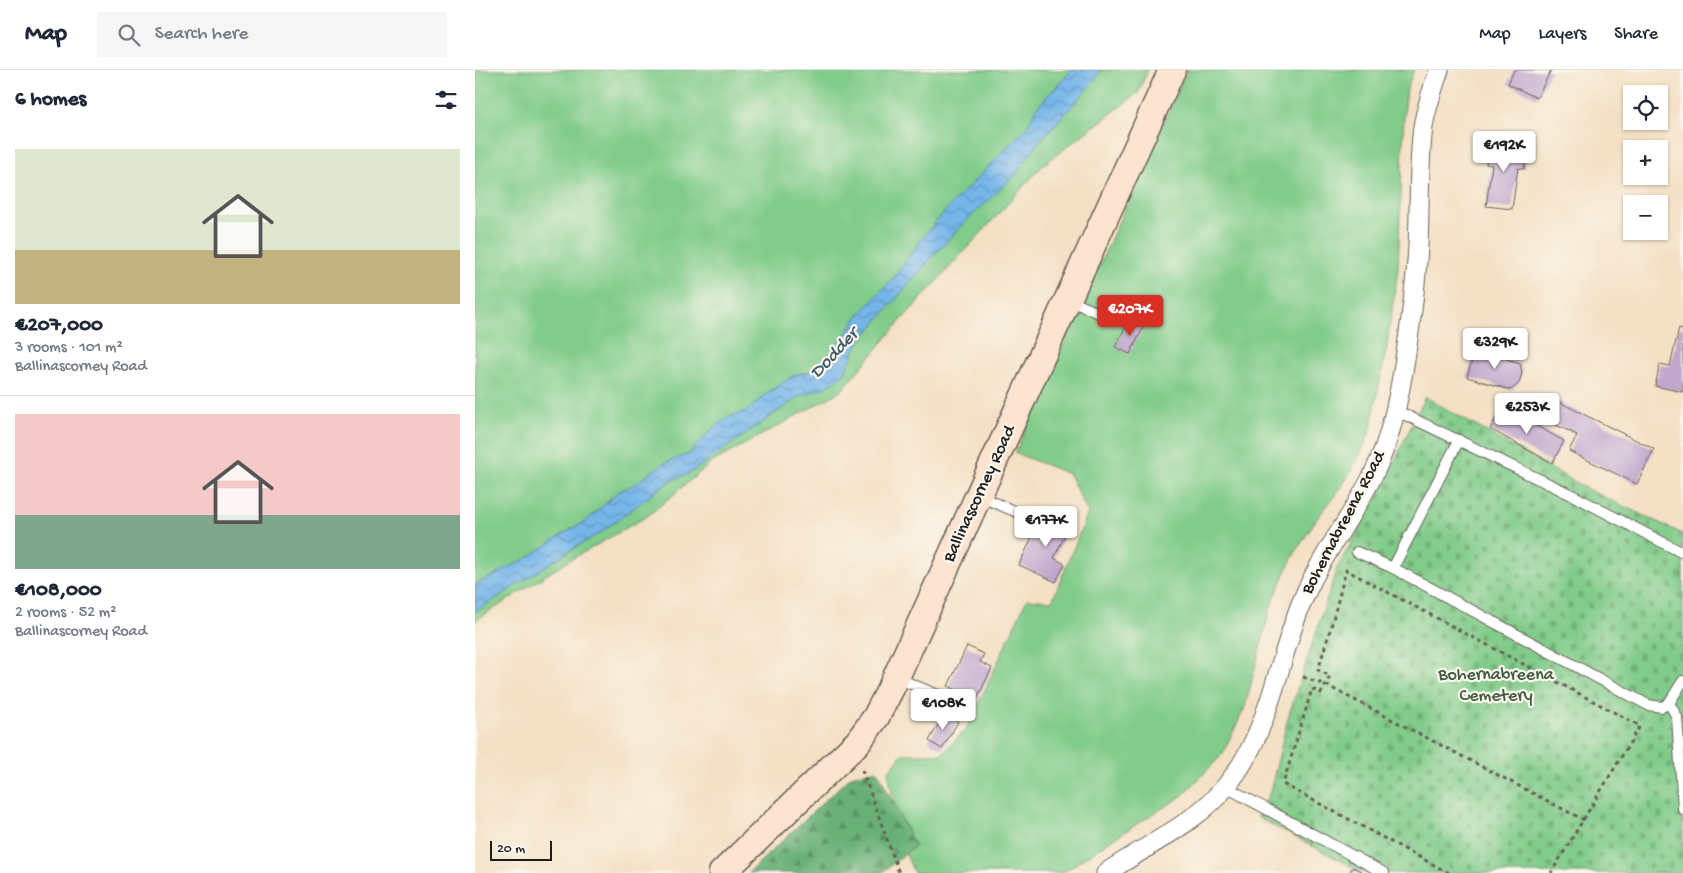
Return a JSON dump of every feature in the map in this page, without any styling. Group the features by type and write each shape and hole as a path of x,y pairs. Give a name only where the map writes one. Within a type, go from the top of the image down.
{"main road":[{"name":"Ballinascorney Road","path":"722,873 858,742 876,717 979,496 1172,70"}],"street":[{"name":"Bohernabreena Road","path":"1106,873 1201,810 1226,787 1245,761 1259,732 1301,604 1320,564 1346,524 1375,472 1389,434 1405,361 1415,283 1423,126 1439,70"}],"lane":[{"path":"1067,300 1108,317"},
{"path":"1395,410 1574,496 1683,553"},
{"path":"1393,568 1459,440"},
{"path":"979,496 1024,515"},
{"path":"1357,552 1393,568 1648,705 1662,708 1669,703 1683,681"},
{"path":"896,677 938,695"},
{"path":"1669,703 1677,717 1683,809"},
{"path":"1226,787 1384,873"}],"path":[{"path":"1449,873 1283,784 1312,689 1321,693 1330,676 1318,670 1346,570 1640,726 1551,873"},
{"path":"1303,677 1325,685 1584,820"},
{"path":"847,752 861,766 899,873"}],"green space":[{"path":"475,70 1148,70 1138,93 1043,165 899,323 841,391 711,463 649,515 565,563 475,621"},
{"path":"1187,70 1414,70 1407,88 1404,115 1398,269 1386,351 1370,432 1358,459 1341,488 1315,521 1292,558 1271,606 1245,707 1222,755 1182,796 1062,873 914,873 904,850 888,772 902,754 942,754 967,728 1027,599 1052,601 1088,513 1069,474 1015,453"},
{"name":"Bohernabreena Cemetery","path":"1425,397 1589,490 1683,534 1683,873 1364,873 1257,817 1270,792 1288,718 1337,568 1377,498"},
{"path":"877,770 915,846 881,873 748,873 851,776"}],"water":[{"name":"Dodder","path":"1072,70 1102,70 1085,92 1038,143 1015,175 959,228 859,342 844,374 828,386 800,396 690,473 670,481 600,533 475,612 475,585 527,558 585,522 618,492 637,483 662,464 689,454 710,431 728,417 747,411 768,392 796,374 810,372 825,359 857,317 895,276 919,242 946,210 1027,127 1037,107"}],"building":[{"path":"1514,70 1551,70 1537,98 1508,84"},
{"path":"1489,141 1528,147 1524,169 1518,168 1512,209 1486,206 1492,165 1486,164"},
{"path":"1130,319 1144,326 1130,354 1115,347"},
{"path":"1679,328 1683,329 1683,392 1655,386 1660,364 1670,366"},
{"path":"1475,350 1520,363 1522,373 1519,383 1511,390 1467,377"},
{"path":"1553,399 1654,449 1637,484 1569,451 1577,435 1544,419"},
{"path":"1502,407 1564,441 1552,463 1490,429"},
{"path":"1044,512 1070,525 1054,558 1065,564 1056,582 1019,565"},
{"path":"967,646 984,654 980,662 992,668 977,699 948,686"},
{"path":"944,714 958,722 942,749 929,741"},
{"path":"1353,867 1364,873 1349,873"}]}
